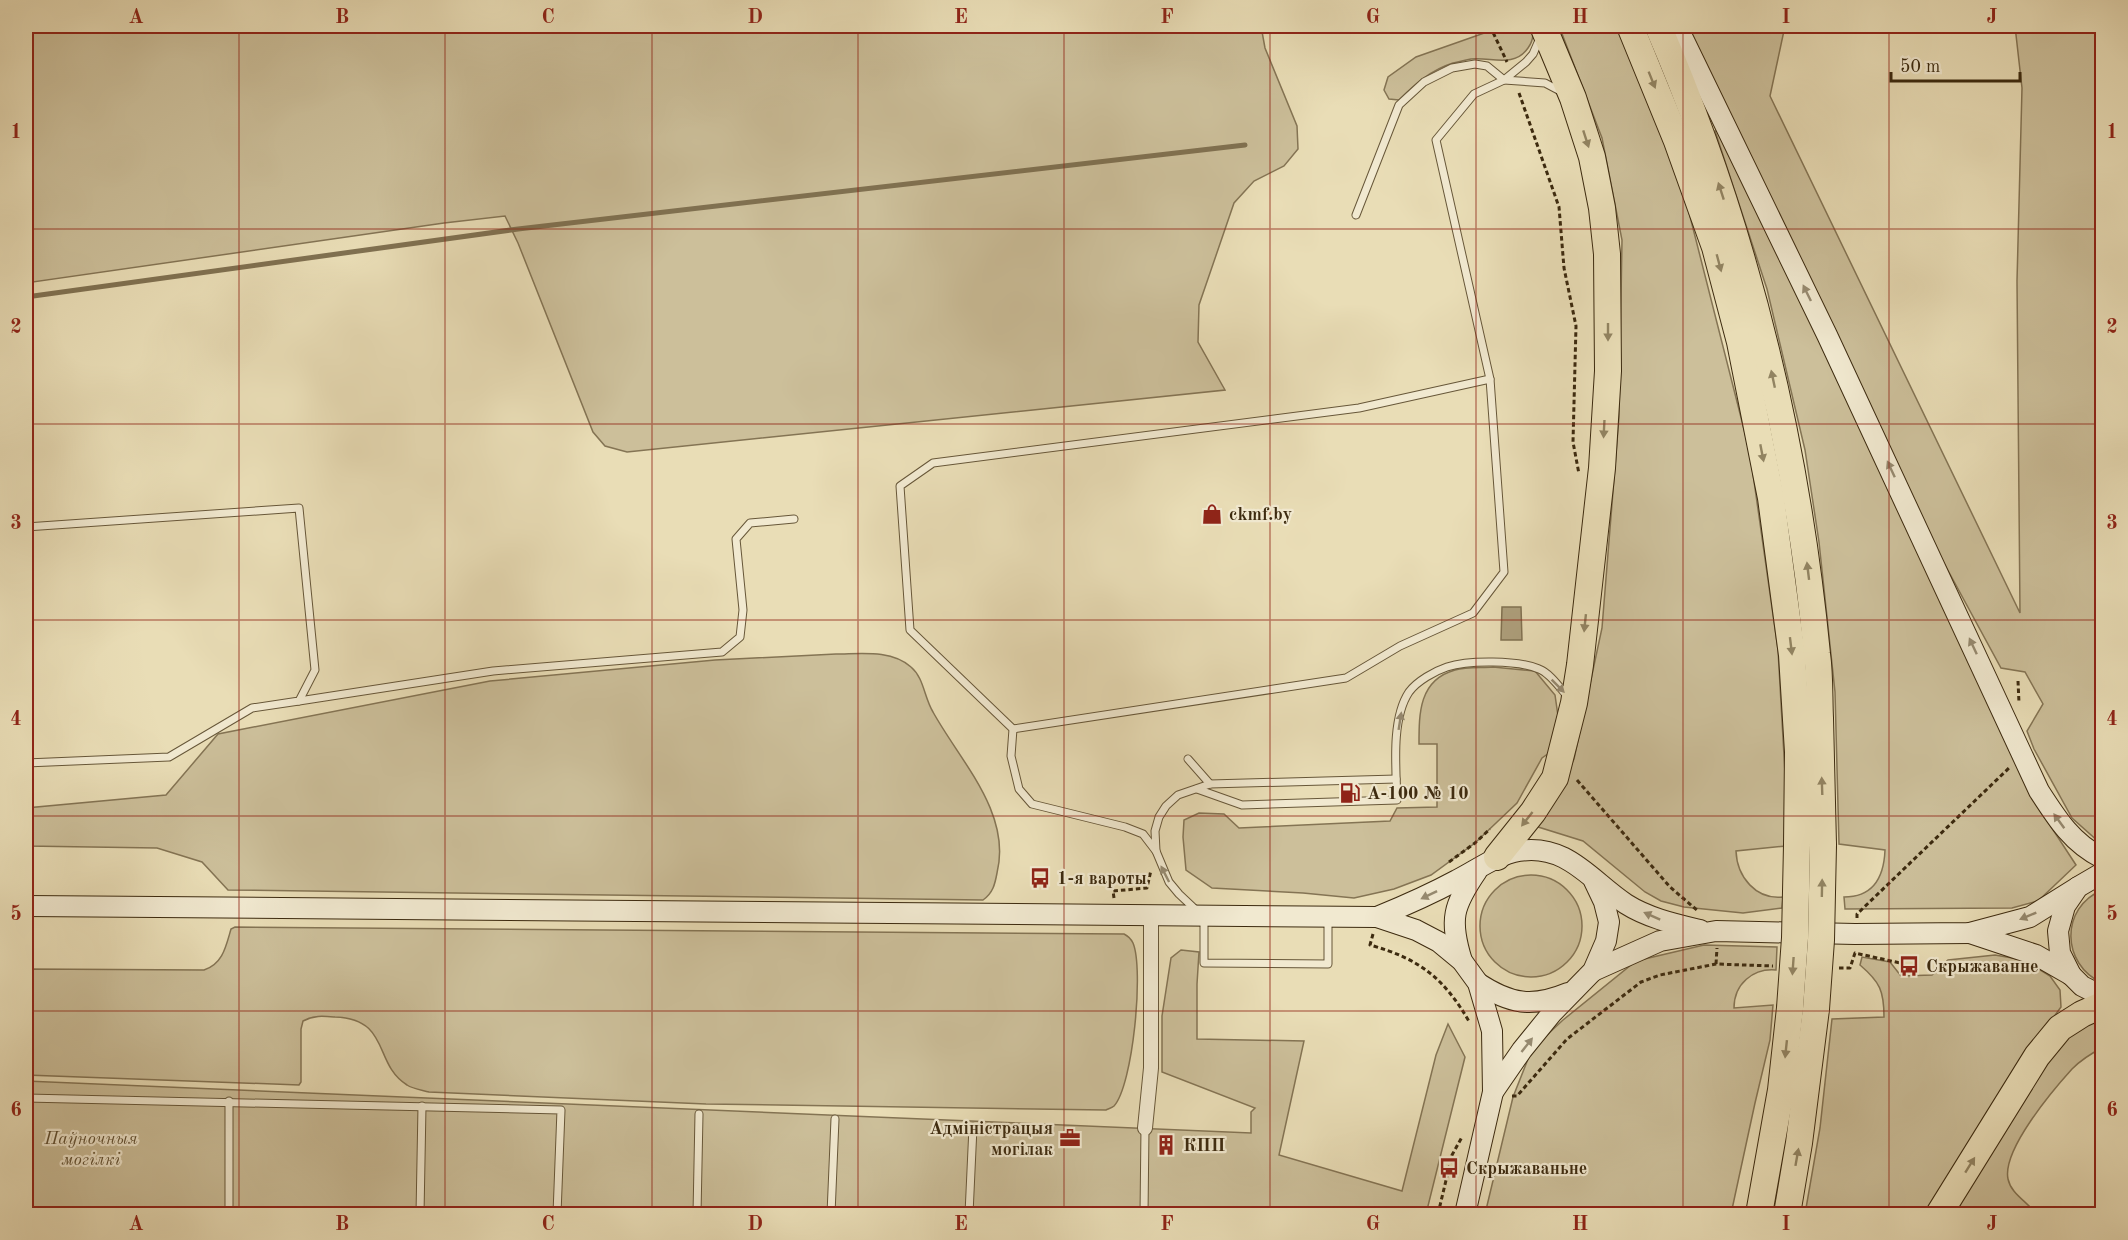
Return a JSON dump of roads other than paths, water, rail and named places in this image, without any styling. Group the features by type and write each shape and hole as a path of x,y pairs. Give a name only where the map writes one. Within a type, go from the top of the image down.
{"highway":[{"path":"1630,26 1677,141 1714,247 1747,375 1772,498 1792,655 1798,752 1795,939 1781,1090 1759,1215"},
{"path":"1658,26 1702,132 1736,236 1764,335 1799,505 1818,657 1823,844 1821,940 1816,1009 1799,1143 1787,1215"},
{"path":"1488,863 1533,812 1555,778 1574,703 1580,665 1602,468 1608,347 1607,254 1602,208 1592,158 1573,98 1544,27"},
{"path":"1939,1215 2037,1056 2060,1028 2082,1014 2103,1005"}],"main road":[{"path":"1677,26 1837,356 2039,791 2060,825 2087,851 2103,858"},
{"path":"1377,917 1426,896 1488,863 1519,851 1544,850 1569,859 1627,905 1666,922 1712,931 1855,944 1970,933 2030,917 2103,873"},
{"path":"1462,961 1456,941 1454,920 1460,896 1488,863"},
{"path":"1493,1092 1522,1050 1552,1013 1593,971 1606,941 1609,922 1604,902 1593,878"},
{"path":"2071,975 2060,953 2058,931 2065,906 2078,887"},
{"path":"26,906 1033,916 1377,917 1416,930 1439,942 1462,961 1478,983 1492,1031 1493,1092 1465,1215"},
{"path":"1593,971 1660,941 1712,931"},
{"path":"1970,933 2036,955 2071,975 2082,986 2103,996"},
{"path":"1478,983 1498,996 1529,1003 1552,999 1576,989"}],"street":[{"path":"1145,1128 1151,1068 1151,915"}],"lane":[{"path":"1013,729 1346,678 1400,646 1473,613 1504,572 1490,379 1436,140 1474,94 1504,80 1533,54 1544,27"},
{"path":"1356,215 1399,105 1424,82 1452,68 1475,64 1487,66 1504,80 1545,83 1573,98"},
{"path":"1013,729 909,630 900,486 933,463 1359,408 1490,379"},
{"path":"26,527 300,508 315,670 299,701"},
{"path":"26,763 169,758 252,708 493,671 722,652 740,637 743,610 736,539 750,523 794,519"},
{"path":"1197,789 1242,805 1396,800 1396,745 1402,707 1410,690 1422,680 1448,667 1513,663 1540,669 1574,703"},
{"path":"1013,729 1011,756 1019,789 1032,804 1125,827 1143,834 1156,851 1168,882 1188,904 1204,916 1204,963 1328,964 1328,917"},
{"path":"1188,759 1210,784"},
{"path":"1156,851 1155,831 1159,817 1166,806 1178,795 1210,784 1396,779"},
{"path":"26,1098 561,1110 557,1215"},
{"path":"228,1215 229,1101"},
{"path":"420,1215 422,1106"},
{"path":"697,1215 699,1114"},
{"path":"831,1215 835,1119"},
{"path":"969,1215 973,1127"},
{"path":"1144,1215 1145,1128"}],"waterway":[{"path":"26,297 518,229 1245,145"}],"place":[{"name":"ckmf.by","path":"1212,514"},
{"name":"А-100 № 10","path":"1350,793"},
{"name":"1-я вароты","path":"1040,878"},
{"name":"Скрыжаванне","path":"1909,966"},
{"name":"Адміністрацыя могілак","path":"1070,1138"},
{"name":"КПП","path":"1166,1145"},
{"name":"Скрыжаваньне","path":"1449,1168"}],"park label":[{"name":"Паўночныя могілкі","path":"91,1148"}]}
